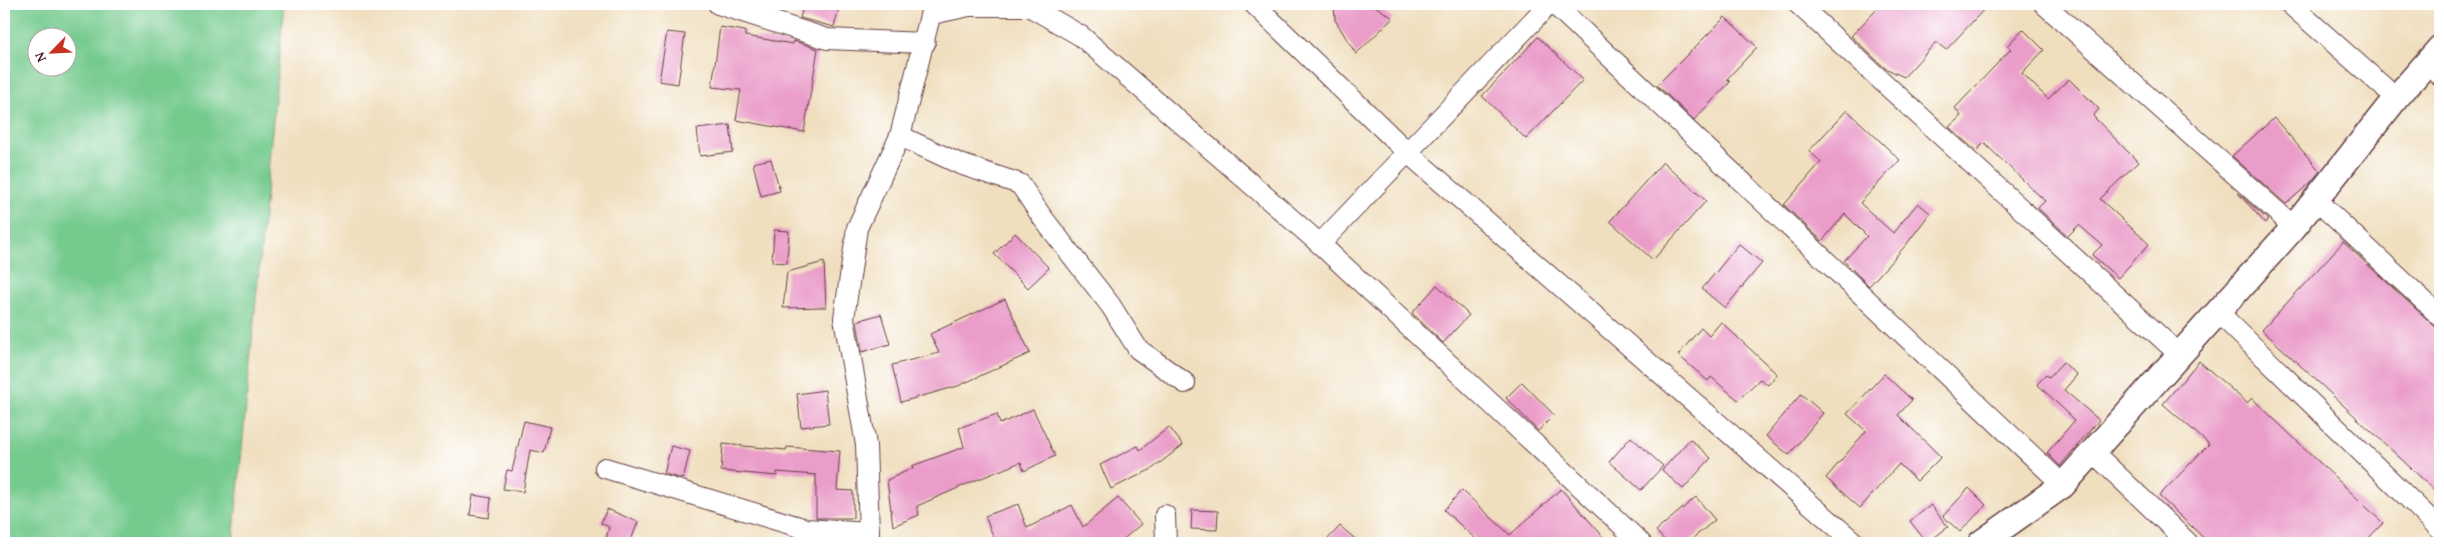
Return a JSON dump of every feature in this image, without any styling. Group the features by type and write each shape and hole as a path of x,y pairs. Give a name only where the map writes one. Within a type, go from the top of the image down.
{"main road":[{"path":"1981,543 2063,485 2181,356 2294,228 2396,98 2436,62"}],"street":[{"path":"718,4 827,39 925,43"},
{"path":"1254,4 1407,152 1855,543"},
{"path":"1320,244 1549,4"},
{"path":"1554,4 2063,485"},
{"path":"1798,4 2181,356"},
{"path":"2044,4 2294,228"},
{"path":"2290,4 2396,98"},
{"path":"605,468 806,529 868,538 866,445 844,318 857,228 900,136 933,9 969,6 1029,6 1081,36 1320,244 1642,543"},
{"path":"900,136 960,164 1020,184 1042,217 1111,306 1138,349 1185,383"},
{"path":"2316,200 2440,316"},
{"path":"2219,313 2440,529"},
{"path":"2093,452 2188,543"},
{"path":"1165,515 1166,543"}],"green space":[{"path":"4,4 284,4 233,543 4,543"}],"building":[{"path":"804,4 840,4 834,27 800,18"},
{"path":"1334,4 1372,4 1393,18 1356,54 1335,20"},
{"path":"1882,4 1989,4 1946,50 1936,42 1904,77 1885,68 1851,36"},
{"path":"1725,17 1757,47 1727,79 1730,82 1694,120 1657,85"},
{"path":"720,27 745,31 745,36 793,44 794,41 818,49 804,132 736,120 741,90 712,87"},
{"path":"2023,29 2044,50 2022,73 2048,99 2069,79 2099,109 2093,116 2138,162 2100,199 2149,244 2118,278 2092,255 2102,245 2079,225 2068,236 2038,208 2045,201 1984,143 1976,151 1949,127 1961,116 1955,108 2011,49 2007,46"},
{"path":"667,32 685,34 678,84 659,81"},
{"path":"1538,37 1583,80 1526,139 1482,96"},
{"path":"1847,110 1900,160 1860,203 1893,233 1918,203 1930,213 1906,245 1869,286 1844,261 1867,236 1845,214 1822,241 1784,205 1821,162 1809,151"},
{"path":"2274,118 2320,171 2310,183 2286,204 2232,156"},
{"path":"730,125 733,152 700,156 697,129"},
{"path":"771,159 780,191 761,196 753,163"},
{"path":"1663,162 1706,201 1653,260 1610,221"},
{"path":"2238,193 2268,220 2265,223"},
{"path":"774,230 789,231 787,263 772,262"},
{"path":"1015,233 1049,268 1028,288 994,254"},
{"path":"2343,242 2440,331 2440,495 2262,330"},
{"path":"1739,244 1762,263 1725,308 1702,289"},
{"path":"824,262 826,307 783,308 787,272"},
{"path":"1437,285 1469,315 1443,343 1412,313"},
{"path":"1005,299 1030,353 958,386 901,402 892,365 939,353 930,334"},
{"path":"881,314 890,344 862,352 857,321"},
{"path":"1721,322 1777,374 1768,385 1760,379 1738,400 1711,377 1708,381 1678,355 1701,328 1709,336"},
{"path":"2199,361 2247,403 2252,398 2383,523 2364,543 2209,543 2159,496 2209,444 2163,404"},
{"path":"2063,362 2077,375 2064,390 2099,420 2060,466 2047,453 2075,420 2037,384 2046,375 2049,377"},
{"path":"1884,374 1912,400 1898,415 1941,457 1917,481 1899,464 1860,508 1826,478 1866,431 1847,414"},
{"path":"1522,382 1554,415 1538,431 1506,398"},
{"path":"825,390 829,424 801,427 797,394"},
{"path":"1801,394 1823,413 1789,455 1766,436"},
{"path":"1033,409 1055,456 1024,471 1021,462 974,481 917,506 919,515 893,526 887,480 913,468 912,466 964,447 959,428 997,414 1000,424"},
{"path":"524,421 550,427 544,453 530,450 523,492 503,489 507,470 512,471"},
{"path":"1169,427 1183,445 1152,469 1111,489 1100,465 1138,446 1140,450"},
{"path":"1631,437 1663,466 1641,490 1609,462"},
{"path":"1690,439 1711,458 1683,489 1662,470"},
{"path":"723,444 786,450 787,447 840,451 837,490 853,491 853,518 816,518 816,475 777,472 777,476 721,471"},
{"path":"671,446 690,451 683,479 664,474"},
{"path":"1969,488 1986,505 1960,532 1943,516"},
{"path":"1561,489 1609,543 1480,543 1444,510 1462,490 1510,535"},
{"path":"473,495 491,498 489,518 470,515"},
{"path":"1696,497 1715,520 1687,543 1667,543 1656,531"},
{"path":"1118,498 1141,524 1119,543 996,543 985,516 1018,504 1027,528 1072,505 1083,527"},
{"path":"1931,505 1948,527 1927,543 1910,521"},
{"path":"607,509 638,522 630,543 605,543 609,527 601,523"},
{"path":"1192,510 1218,511 1217,530 1191,529"},
{"path":"1340,526 1360,543 1324,543"}]}
